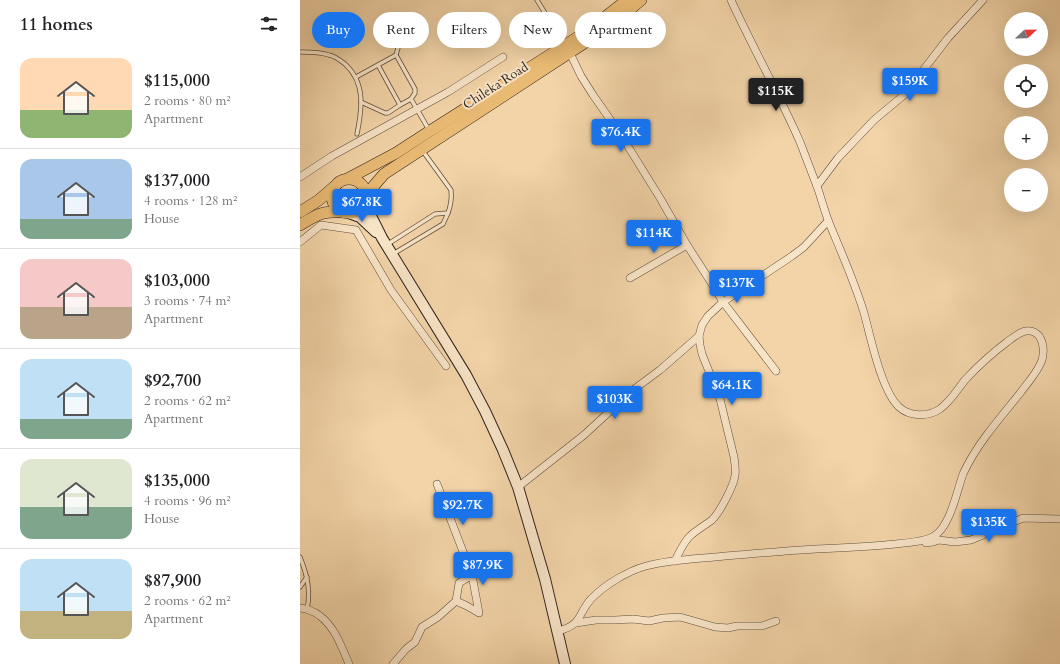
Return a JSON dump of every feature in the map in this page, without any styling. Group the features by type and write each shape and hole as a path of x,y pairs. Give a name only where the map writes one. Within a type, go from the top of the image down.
{"highway":[{"path":"567,49 627,0"},
{"name":"Chileka Road","path":"300,212 319,200 340,181 349,178 396,153 567,49 592,38 641,0"},
{"name":"Chileka Road","path":"347,212 358,210 364,204 366,198 384,174 567,49"},
{"path":"349,178 361,183 366,191 366,198"},
{"path":"334,187 332,196 334,204 341,210 347,212"},
{"path":"300,225 323,213 347,212"}],"main road":[{"path":"366,198 370,214 384,241 466,375 503,450 518,487 545,579 565,664"},
{"path":"347,212 360,217 384,241"}],"street":[{"path":"576,623 592,598 606,586 627,573 644,566 675,561 763,553 861,547 920,541 936,535 942,530 946,522 964,474 976,451 1033,376 1042,360 1044,352 1042,342 1038,335 1032,330 1025,330 990,355 977,367 950,400 939,409 927,415 913,414 900,409 889,393 880,370 862,307 828,221 817,186 800,144 786,112 731,0"},
{"path":"817,186 838,158 874,120 904,95 948,38 984,0"},
{"path":"567,49 593,95 621,135 723,302 776,371"},
{"path":"300,177 332,156 448,92 503,57"},
{"path":"675,561 690,536 718,514 735,478 736,467 724,413 700,346 699,336 702,326 708,316 723,302 804,247 828,221"},
{"path":"300,242 321,225 356,230 391,290 446,366"},
{"path":"630,278 687,245"},
{"path":"518,487 584,435 633,390 660,370 699,336"},
{"path":"437,484 472,575 479,613 456,601"},
{"path":"920,541 927,543 939,540 954,542 971,540 1023,518 1060,519"},
{"path":"393,664 406,649 415,642 422,627 438,617 456,601 459,583 472,575"},
{"path":"304,609 320,616 330,627 349,664"},
{"path":"558,631 576,623 596,620 633,619 649,621 680,617 715,627 728,628 737,626 762,626 776,620"}],"lane":[{"path":"537,0 567,49"},
{"path":"361,102 388,113 410,99 415,93 415,89 396,55 398,48"},
{"path":"301,52 318,52 330,55 340,60 356,77 361,102 357,134"},
{"path":"356,77 396,55"},
{"path":"378,65 400,105"},
{"path":"410,99 430,131"},
{"path":"392,255 443,224 452,204 451,190 422,149"},
{"path":"384,241 435,214 448,213"},
{"path":"300,557 307,577 310,599 304,609"},
{"path":"300,587 307,577"}]}
